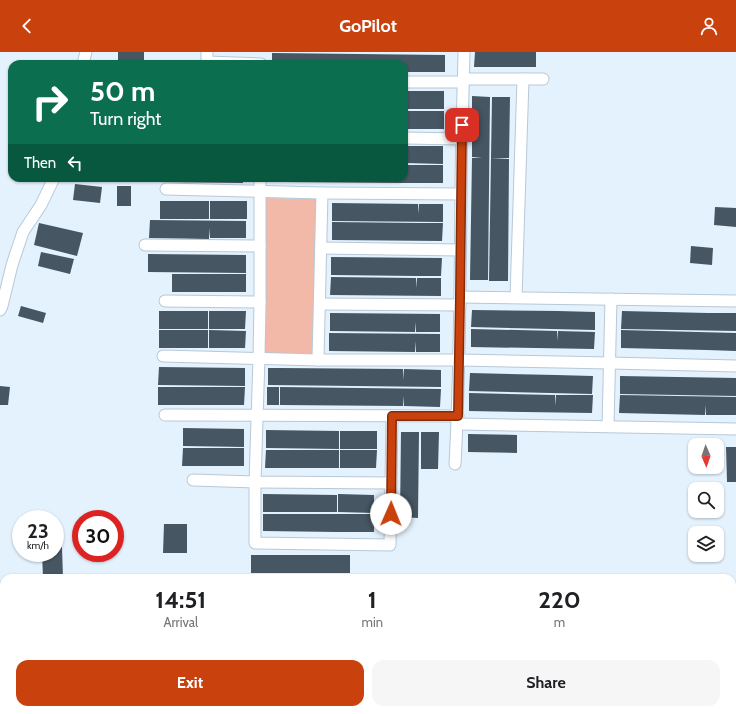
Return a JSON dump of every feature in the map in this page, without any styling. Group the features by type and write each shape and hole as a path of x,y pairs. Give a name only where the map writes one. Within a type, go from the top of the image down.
{"street":[{"path":"455,464 458,420 464,52"},
{"path":"516,297 523,79"},
{"path":"408,82 543,79"},
{"path":"408,138 462,139"},
{"path":"0,310 12,265 23,232 41,205 52,182"},
{"path":"260,182 260,302 256,415 255,543 390,545 392,416"},
{"path":"166,190 461,194"},
{"path":"318,360 322,193"},
{"path":"145,245 260,246"},
{"path":"321,248 460,250"},
{"path":"320,304 460,301 516,297 736,301"},
{"path":"608,426 611,299"},
{"path":"165,301 260,302"},
{"path":"163,356 318,360 610,362 736,366"},
{"path":"165,415 392,416 608,426 736,429"},
{"path":"194,480 391,483"}],"shaded area":[{"path":"266,198 316,199 314,354 264,354"}],"building":[{"path":"118,52 144,52 144,60 118,60"},
{"path":"475,52 536,52 536,67 474,67"},
{"path":"272,53 445,55 445,72 408,72 408,60 272,60"},
{"path":"408,91 444,91 444,109 408,109"},
{"path":"472,96 490,97 488,280 470,280 472,158 482,158 472,157"},
{"path":"492,97 510,97 509,158 491,158"},
{"path":"408,111 444,111 444,129 408,129"},
{"path":"408,146 443,146 443,164 408,163"},
{"path":"491,158 509,159 508,281 489,281"},
{"path":"408,165 443,165 443,183 283,182 408,182"},
{"path":"157,182 243,182 243,183"},
{"path":"75,184 102,187 100,203 73,200"},
{"path":"117,186 131,186 131,206 117,206"},
{"path":"160,201 209,201 209,219 160,219"},
{"path":"210,201 247,201 247,219 210,219"},
{"path":"332,203 418,204 418,214 419,204 443,204 443,222 332,221"},
{"path":"715,207 736,208 736,227 714,225"},
{"path":"150,220 246,221 246,238 210,238 209,228 209,239 149,238"},
{"path":"332,222 443,223 442,241 332,240"},
{"path":"39,223 83,233 77,256 34,245"},
{"path":"691,246 713,248 712,265 690,263"},
{"path":"41,252 74,259 70,274 38,266"},
{"path":"148,254 246,255 246,273 148,272"},
{"path":"331,257 442,258 441,276 331,275"},
{"path":"172,274 246,274 246,292 172,292"},
{"path":"331,277 416,278 417,288 417,278 441,278 441,296 330,295"},
{"path":"21,306 46,313 43,323 18,316"},
{"path":"472,310 595,312 595,330 471,327"},
{"path":"159,311 208,311 208,329 159,329"},
{"path":"209,311 246,311 245,329 209,329"},
{"path":"622,311 736,313 736,331 621,329"},
{"path":"330,313 440,314 440,332 416,332 415,322 415,332 330,331"},
{"path":"471,329 557,331 558,341 558,331 595,332 594,349 471,347"},
{"path":"159,330 208,330 208,348 159,348"},
{"path":"209,330 246,331 245,348 209,348"},
{"path":"621,330 736,333 736,351 621,348"},
{"path":"329,333 440,334 440,352 416,352 415,341 415,352 329,351"},
{"path":"159,367 245,368 245,386 158,385"},
{"path":"268,368 403,369 403,380 404,369 441,370 441,387 268,385"},
{"path":"470,373 593,376 592,394 469,391"},
{"path":"620,376 736,378 736,396 620,394"},
{"path":"0,386 10,387 8,405 0,405"},
{"path":"158,387 245,387 244,405 158,405"},
{"path":"267,387 279,387 279,405 267,405"},
{"path":"280,387 441,389 440,407 404,406 403,396 403,406 280,405"},
{"path":"469,393 555,395 555,406 556,395 593,395 592,413 469,411"},
{"path":"620,395 736,397 736,415 706,415 706,405 705,415 619,413"},
{"path":"183,428 244,429 244,447 183,446"},
{"path":"266,430 339,431 339,449 266,448"},
{"path":"340,431 377,431 377,449 340,449"},
{"path":"401,432 419,432 418,518 400,517"},
{"path":"421,432 439,432 438,469 421,469"},
{"path":"468,434 517,435 517,453 468,452"},
{"path":"726,447 736,447 736,482 727,482"},
{"path":"183,448 244,448 244,466 182,466"},
{"path":"266,450 339,450 339,468 265,468"},
{"path":"340,450 377,450 376,468 340,468"},
{"path":"263,494 337,495 337,512 263,512"},
{"path":"338,494 374,495 374,513 338,512"},
{"path":"263,514 337,514 337,532 263,531"},
{"path":"337,514 374,514 374,532 337,532"},
{"path":"164,524 187,524 187,553 163,553"},
{"path":"251,555 350,555 350,573 251,573"},
{"path":"42,562 62,562 63,574 43,574"}],"route":[{"path":"391,514 392,416 458,416 462,125"}]}
